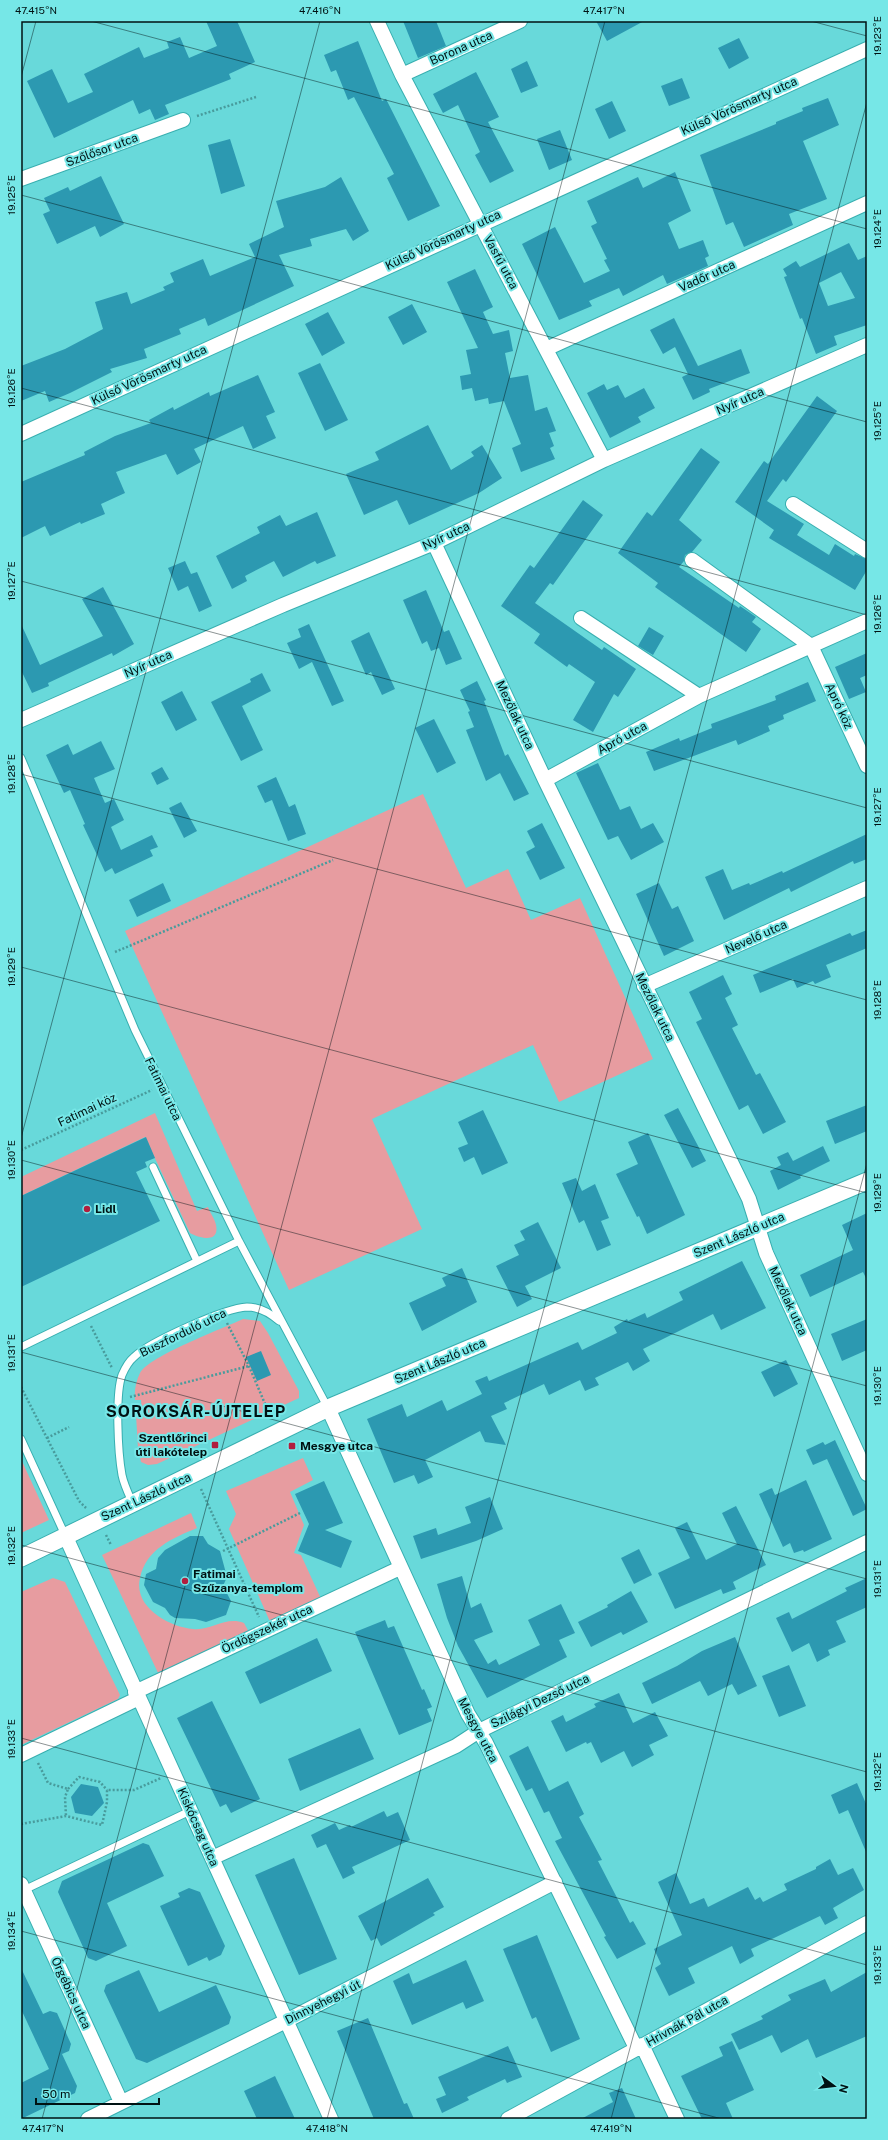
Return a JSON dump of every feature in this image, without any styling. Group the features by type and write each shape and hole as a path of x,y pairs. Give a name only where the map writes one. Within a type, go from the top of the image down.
{"street":[{"name":"Vasfű utca","path":"377,21 402,74 604,460"},
{"name":"Borona utca","path":"402,74 520,21"},
{"name":"Külső Vörösmarty utca","path":"21,434 480,223 867,48"},
{"name":"Szőlősor utca","path":"21,179 183,120"},
{"name":"Vadőr utca","path":"546,349 867,203"},
{"name":"Nyír utca","path":"21,720 283,605 434,543 604,460 867,345"},
{"path":"793,504 867,552"},
{"name":"Mezőlak utca","path":"434,543 545,780 644,986 750,1199 766,1253 867,1474"},
{"path":"692,560 811,646"},
{"path":"581,618 699,696"},
{"name":"Apró utca","path":"545,780 699,696 867,621"},
{"name":"Apró köz","path":"811,646 867,766"},
{"name":"Nevelő utca","path":"644,986 867,888"},
{"name":"Szent László utca","path":"21,1558 65,1535 133,1504 328,1408 867,1181"},
{"name":"Mesgye utca","path":"328,1408 468,1714 479,1731 677,2119"},
{"name":"Kiskócsag utca","path":"65,1535 137,1695 174,1771 190,1811 330,2119"},
{"name":"Szilágyi Dezső utca","path":"212,1858 456,1746 479,1731 867,1542"},
{"name":"Ördögszekér utca","path":"27,1752 265,1630 400,1568"},
{"name":"Dinnyehegyi út","path":"88,2119 286,2021 555,1882"},
{"name":"Őrgébics utca","path":"22,1887 121,2102"},
{"name":"Hrivnák Pál utca","path":"508,2119 867,1923"}],"lane":[{"name":"Fatimai utca","path":"21,758 103,957 135,1030 239,1241 328,1408"},
{"path":"153,1167 197,1261"},
{"path":"21,1347 239,1241"},
{"name":"Buszforduló utca","path":"133,1504 122,1476 118,1401 120,1385 127,1365 143,1350 222,1312 240,1308 256,1308 272,1315 283,1325"},
{"path":"21,1440 65,1535"},
{"path":"22,1887 190,1811"}],"path":[{"path":"183,120 256,97"},
{"path":"103,957 333,860"},
{"name":"Fatimai köz","path":"21,1150 161,1085"},
{"path":"222,1312 249,1366 277,1433"},
{"path":"86,1315 120,1385"},
{"path":"118,1401 249,1366"},
{"path":"21,1386 79,1501 98,1520 111,1545"},
{"path":"47,1438 68,1427"},
{"path":"194,1474 265,1630"},
{"path":"222,1551 300,1513"},
{"path":"27,1752 48,1783 68,1789"},
{"path":"107,1790 134,1790 174,1771"},
{"path":"21,1824 66,1816 102,1825 107,1802 107,1790 100,1782 79,1777 68,1789 66,1797 66,1816"}],"shaded area":[{"path":"423,794 466,888 508,869 531,920 580,898 653,1059 559,1102 533,1045 372,1119 422,1229 289,1290 125,931"},
{"path":"155,1113 197,1211 208,1207 215,1220 216,1231 215,1235 212,1237 203,1238 190,1233 145,1137 21,1196 21,1177"},
{"path":"243,1319 260,1321 299,1391 299,1398 157,1464 148,1465 141,1462 138,1448 136,1415 142,1414 141,1400 135,1400 137,1379 140,1373 146,1366 171,1351"},
{"path":"303,1458 313,1480 290,1492 304,1525 294,1553 301,1555 322,1601 271,1624 229,1529 236,1514 226,1491"},
{"path":"21,1459 49,1520 21,1533"},
{"path":"191,1513 197,1528 162,1546 148,1559 140,1578 139,1588 142,1598 155,1614 174,1624 193,1629 200,1629 225,1622 237,1621 244,1623 250,1634 160,1677 102,1555"},
{"path":"53,1578 65,1582 120,1695 118,1699 21,1745 21,1592"}],"building":[{"path":"206,21 237,21 255,62 229,74 231,79 165,105 169,114 155,120 150,109 139,114 133,100 54,138 27,81 52,69 68,103 93,92 84,74 139,47 144,58 169,48 167,42 180,37 189,58 217,46"},
{"path":"403,21 436,21 446,46 418,58"},
{"path":"596,21 644,21 607,41"},
{"path":"739,38 749,58 729,69 718,48"},
{"path":"358,41 382,101 386,99 440,206 408,221 387,178 394,174 354,97 348,100 336,70 331,72 324,55"},
{"path":"527,61 538,86 521,93 511,69"},
{"path":"476,72 499,117 488,122 514,171 490,183 475,155 480,152 458,105 443,113 433,94"},
{"path":"682,78 690,98 669,106 661,86"},
{"path":"828,98 839,125 803,141 827,199 789,214 793,225 744,247 733,222 726,225 700,155 776,124 776,122 803,111 802,108"},
{"path":"612,101 626,131 609,139 595,109"},
{"path":"560,130 572,160 549,170 537,139"},
{"path":"230,139 245,186 221,194 208,145"},
{"path":"675,172 691,211 668,223 679,249 703,240 709,256 705,258 708,266 667,284 663,275 623,296 619,288 589,301 592,306 559,320 522,244 555,227 584,283 610,271 604,260 607,259 591,226 597,223 587,201 638,177 643,188"},
{"path":"101,176 124,224 100,237 95,226 57,244 43,214 50,211 44,198 68,187 70,191"},
{"path":"341,177 369,231 353,241 346,229 310,239 312,246 279,255 294,286 208,326 205,318 179,329 181,334 144,349 147,358 110,369 112,372 49,402 45,391 21,401 21,366 65,349 103,329 95,302 127,292 131,304 165,290 163,287 174,282 170,273 203,259 210,276 255,257 249,244 284,227 276,201 325,187"},
{"path":"849,243 858,260 867,256 867,325 834,336 837,345 816,354 802,318 800,319 784,277 787,276 783,269 796,261 800,267","holes":["841,272 855,298 828,306 819,283"]},
{"path":"475,269 493,307 483,312 493,334 509,330 513,351 505,353 510,378 528,375 535,411 547,407 556,431 549,433 554,446 550,448 555,459 521,472 512,448 521,444 504,401 489,404 488,398 475,401 472,388 462,390 460,376 471,374 466,350 478,348 447,282"},
{"path":"412,304 427,332 403,345 388,317"},
{"path":"328,312 345,343 322,356 305,324"},
{"path":"674,318 698,366 741,349 750,373 709,389 710,392 693,400 682,377 688,374 675,347 663,354 650,330"},
{"path":"320,363 348,420 325,431 298,373"},
{"path":"258,375 275,412 266,416 276,438 253,449 243,426 194,449 201,462 177,475 166,454 116,472 125,493 101,504 105,514 81,524 80,522 50,536 45,526 21,538 21,482 85,455 84,452 115,436 151,423 149,420 173,407 174,410 209,392 210,396"},
{"path":"604,384 607,390 618,385 625,398 644,388 655,408 638,417 641,422 610,438 587,393"},
{"path":"817,396 837,411 786,482 783,479 767,501 804,524 797,535 829,555 835,544 854,556 855,554 867,559 867,570 855,590 769,538 774,530 735,502 764,461 768,464"},
{"path":"428,425 451,470 474,456 471,452 482,445 502,478 479,493 409,525 397,500 364,515 346,474 379,460 375,452"},
{"path":"701,448 720,462 679,520 702,540 692,552 685,555 684,561 679,567 739,608 740,606 756,617 752,622 761,629 746,652 655,587 658,583 618,553 647,512 652,516"},
{"path":"583,500 603,515 553,585 550,583 535,603 602,650 604,647 636,669 618,697 614,694 593,732 573,720 595,682 569,664 567,667 534,643 540,634 501,606 530,565 534,568"},
{"path":"317,512 336,556 317,564 315,561 283,577 274,561 245,576 247,581 232,589 216,556 260,533 257,527 280,515 286,526"},
{"path":"185,561 191,574 197,572 212,606 199,612 188,586 178,591 168,568"},
{"path":"103,587 134,644 113,656 112,653 48,683 49,686 32,693 21,670 21,624 40,665 103,636 82,599"},
{"path":"426,590 444,632 449,630 462,659 446,665 439,648 431,651 427,641 422,644 403,600"},
{"path":"309,624 344,701 332,706 312,662 299,669 287,643 301,637 298,629"},
{"path":"649,627 664,636 653,655 638,646"},
{"path":"369,632 395,689 382,695 371,672 366,675 351,641"},
{"path":"867,653 867,675 860,678 866,692 849,699 835,667"},
{"path":"262,673 271,691 242,706 263,750 241,761 211,702 251,682 250,679"},
{"path":"477,681 486,700 484,701 505,756 508,754 529,794 514,801 500,773 486,781 466,730 474,727 468,712 470,711 460,690"},
{"path":"808,682 816,701 783,715 784,719 768,726 770,731 738,745 736,740 654,771 646,752 679,738 680,741 712,728 711,724 776,700 775,696"},
{"path":"182,691 197,720 176,731 161,702"},
{"path":"434,719 456,763 437,773 415,728"},
{"path":"101,741 115,769 94,778 105,803 114,799 124,820 111,827 121,850 152,835 158,847 150,850 153,856 115,874 112,868 105,872 83,825 85,824 70,790 64,793 46,755 68,744 73,755"},
{"path":"598,763 620,810 630,806 641,829 653,823 664,842 631,860 618,836 608,840 576,773"},
{"path":"162,767 169,779 157,785 151,773"},
{"path":"276,777 289,807 295,804 306,834 288,841 272,800 265,803 257,786"},
{"path":"181,802 197,831 184,838 169,808"},
{"path":"542,823 565,868 540,880 526,852 535,847 527,831"},
{"path":"867,834 867,859 854,864 853,861 791,892 789,888 724,920 705,877 723,869 732,890 749,883 750,885 782,871 783,873"},
{"path":"163,883 171,901 137,917 129,900"},
{"path":"659,883 672,909 678,906 694,941 664,956 636,894"},
{"path":"867,930 867,948 826,965 831,977 815,984 813,981 797,988 793,979 760,993 753,975 850,933 852,936"},
{"path":"723,975 732,994 725,998 738,1025 732,1028 756,1075 760,1073 786,1122 763,1134 748,1105 739,1110 696,1022 702,1019 689,992"},
{"path":"867,1105 867,1131 835,1144 826,1121"},
{"path":"678,1108 706,1161 692,1168 664,1115"},
{"path":"483,1110 508,1163 482,1175 474,1157 464,1162 458,1148 468,1144 458,1122"},
{"path":"648,1133 685,1215 647,1234 616,1174 638,1164 628,1142"},
{"name":"Lidl","path":"146,1137 155,1158 145,1162 147,1167 136,1172 160,1221 21,1287 21,1196"},
{"path":"823,1146 830,1161 800,1176 801,1178 778,1190 770,1171 781,1165 777,1157 788,1152 793,1161"},
{"path":"576,1178 582,1191 595,1184 609,1218 601,1221 611,1245 597,1251 584,1220 579,1223 562,1183"},
{"path":"867,1213 867,1280 863,1272 810,1297 800,1275 853,1250 842,1225"},
{"path":"538,1222 561,1268 525,1286 532,1299 517,1307 496,1266 519,1255 514,1245 525,1240 520,1231"},
{"path":"742,1261 766,1308 721,1330 713,1314 643,1349 650,1361 633,1371 628,1362 595,1378 599,1385 585,1391 580,1380 549,1395 544,1384 504,1403 507,1409 491,1416 506,1445 485,1442 480,1431 425,1460 433,1477 418,1484 414,1475 394,1483 367,1419 402,1404 407,1417 442,1400 447,1411 482,1394 475,1381 487,1376 489,1381 578,1342 582,1350 617,1333 614,1327 627,1319 628,1321 645,1313 647,1318 683,1300 679,1292"},
{"path":"462,1268 477,1302 422,1331 409,1303 446,1286 442,1278"},
{"path":"867,1319 867,1350 842,1361 831,1334"},
{"path":"261,1351 271,1375 257,1381 246,1357"},
{"path":"786,1360 798,1384 774,1397 761,1372"},
{"path":"835,1440 867,1509 853,1516 827,1459 813,1465 806,1450 823,1442 825,1445"},
{"path":"806,1480 832,1539 804,1552 803,1550 794,1553 790,1543 783,1547 759,1494 772,1488 775,1495"},
{"path":"324,1481 343,1523 325,1530 352,1541 341,1568 298,1551 309,1524 295,1494"},
{"path":"490,1497 503,1529 476,1541 421,1559 413,1536 436,1528 438,1535 471,1523 465,1507"},
{"path":"736,1506 766,1565 733,1582 736,1589 723,1594 721,1589 675,1609 658,1573 690,1558 675,1528 687,1522 706,1560 737,1544 722,1513"},
{"name":"Fatimai Szűzanya-templom","path":"190,1536 203,1536 208,1544 220,1551 227,1577 223,1586 231,1601 226,1615 206,1622 195,1619 175,1618 170,1615 165,1608 153,1602 144,1585 146,1574 156,1569 158,1558 165,1550"},
{"path":"639,1549 652,1575 634,1584 621,1558"},
{"path":"462,1576 471,1608 481,1603 493,1632 474,1640 488,1664 496,1659 499,1665 540,1645 528,1620 561,1604 575,1633 559,1640 567,1657 487,1698 458,1646 447,1618 437,1584"},
{"path":"867,1578 867,1607 836,1621 846,1642 828,1650 830,1655 817,1662 809,1643 792,1652 776,1618 789,1612 792,1619 847,1591 845,1588"},
{"path":"631,1591 648,1622 623,1635 621,1632 591,1647 578,1622 608,1607 607,1605"},
{"path":"385,1620 388,1628 394,1626 422,1690 424,1689 432,1707 427,1709 432,1721 399,1735 355,1632"},
{"path":"735,1637 757,1686 738,1695 732,1684 708,1696 700,1681 652,1704 642,1683 677,1666 702,1651"},
{"path":"317,1638 332,1671 260,1704 245,1672"},
{"path":"789,1665 806,1706 779,1717 762,1676"},
{"path":"619,1693 633,1723 655,1712 668,1736 649,1745 654,1755 632,1767 624,1751 601,1763 591,1742 587,1744 586,1742 566,1752 551,1721 563,1715 566,1722 596,1707 594,1704"},
{"path":"212,1701 260,1799 231,1813 226,1804 220,1807 177,1718"},
{"path":"360,1728 374,1759 300,1791 288,1759"},
{"path":"528,1746 549,1791 568,1781 584,1814 579,1817 602,1860 598,1861 630,1923 633,1921 646,1944 617,1959 604,1937 606,1936 555,1841 562,1838 549,1811 544,1813 532,1788 526,1791 509,1756"},
{"path":"857,1783 867,1806 867,1854 848,1810 839,1814 831,1795"},
{"path":"81,1784 98,1787 104,1803 92,1816 75,1813 71,1797"},
{"path":"384,1811 387,1817 398,1812 410,1840 352,1867 355,1873 343,1879 326,1844 317,1848 311,1835 335,1823 339,1830 350,1825 351,1827"},
{"path":"143,1843 149,1845 164,1876 107,1903 127,1946 96,1961 88,1958 58,1892 62,1881"},
{"path":"294,1858 337,1959 299,1975 255,1875"},
{"path":"830,1859 838,1875 853,1868 864,1890 833,1908 838,1918 825,1925 820,1916 751,1949 754,1956 740,1964 732,1946 688,1968 695,1983 669,1996 655,1968 661,1964 654,1949 682,1935 658,1882 676,1873 690,1904 704,1898 708,1907 748,1887 755,1900 760,1897 763,1902 787,1890 784,1884 816,1869 816,1867"},
{"path":"428,1878 444,1907 433,1913 435,1915 381,1946 377,1938 371,1941 358,1916"},
{"path":"189,1888 200,1892 225,1946 221,1955 209,1961 207,1957 188,1966 160,1906 180,1897 178,1893"},
{"path":"537,1935 580,2039 551,2052 536,2017 532,2019 503,1949"},
{"path":"466,1960 484,2001 466,2009 463,2002 412,2025 393,1981 409,1973 413,1984"},
{"path":"21,1968 43,2014 50,2011 57,2013 71,2044 69,2051 62,2054 77,2086 75,2093 21,2119 21,2083 49,2069 21,2009"},
{"path":"139,1970 159,2012 216,1985 231,2017 229,2024 147,2063 136,2059 104,1991 106,1985"},
{"path":"867,1972 867,2036 816,2058 808,2039 781,2053 772,2035 739,2050 731,2034 763,2019 761,2016 791,2000 788,1995 825,1979 831,1992"},
{"path":"368,2018 404,2104 407,2103 414,2119 374,2119 337,2031"},
{"path":"732,2041 754,2090 726,2103 733,2119 702,2119 681,2076 723,2056 719,2047"},
{"path":"508,2046 522,2077 507,2083 505,2079 467,2097 469,2100 442,2113 436,2099 446,2095 438,2077"},
{"path":"275,2076 295,2119 257,2119 244,2091"},
{"path":"622,2088 636,2119 581,2119 613,2102 609,2093"}],"place":[{"name":"Lidl","path":"87,1209"},
{"name":"Szentlőrinci úti lakótelep","path":"215,1445"},
{"name":"Mesgye utca","path":"292,1446"},
{"name":"Fatimai Szűzanya-templom","path":"185,1581"}],"district":[{"name":"SOROKSÁR-ÚJTELEP","path":"196,1411"}]}
